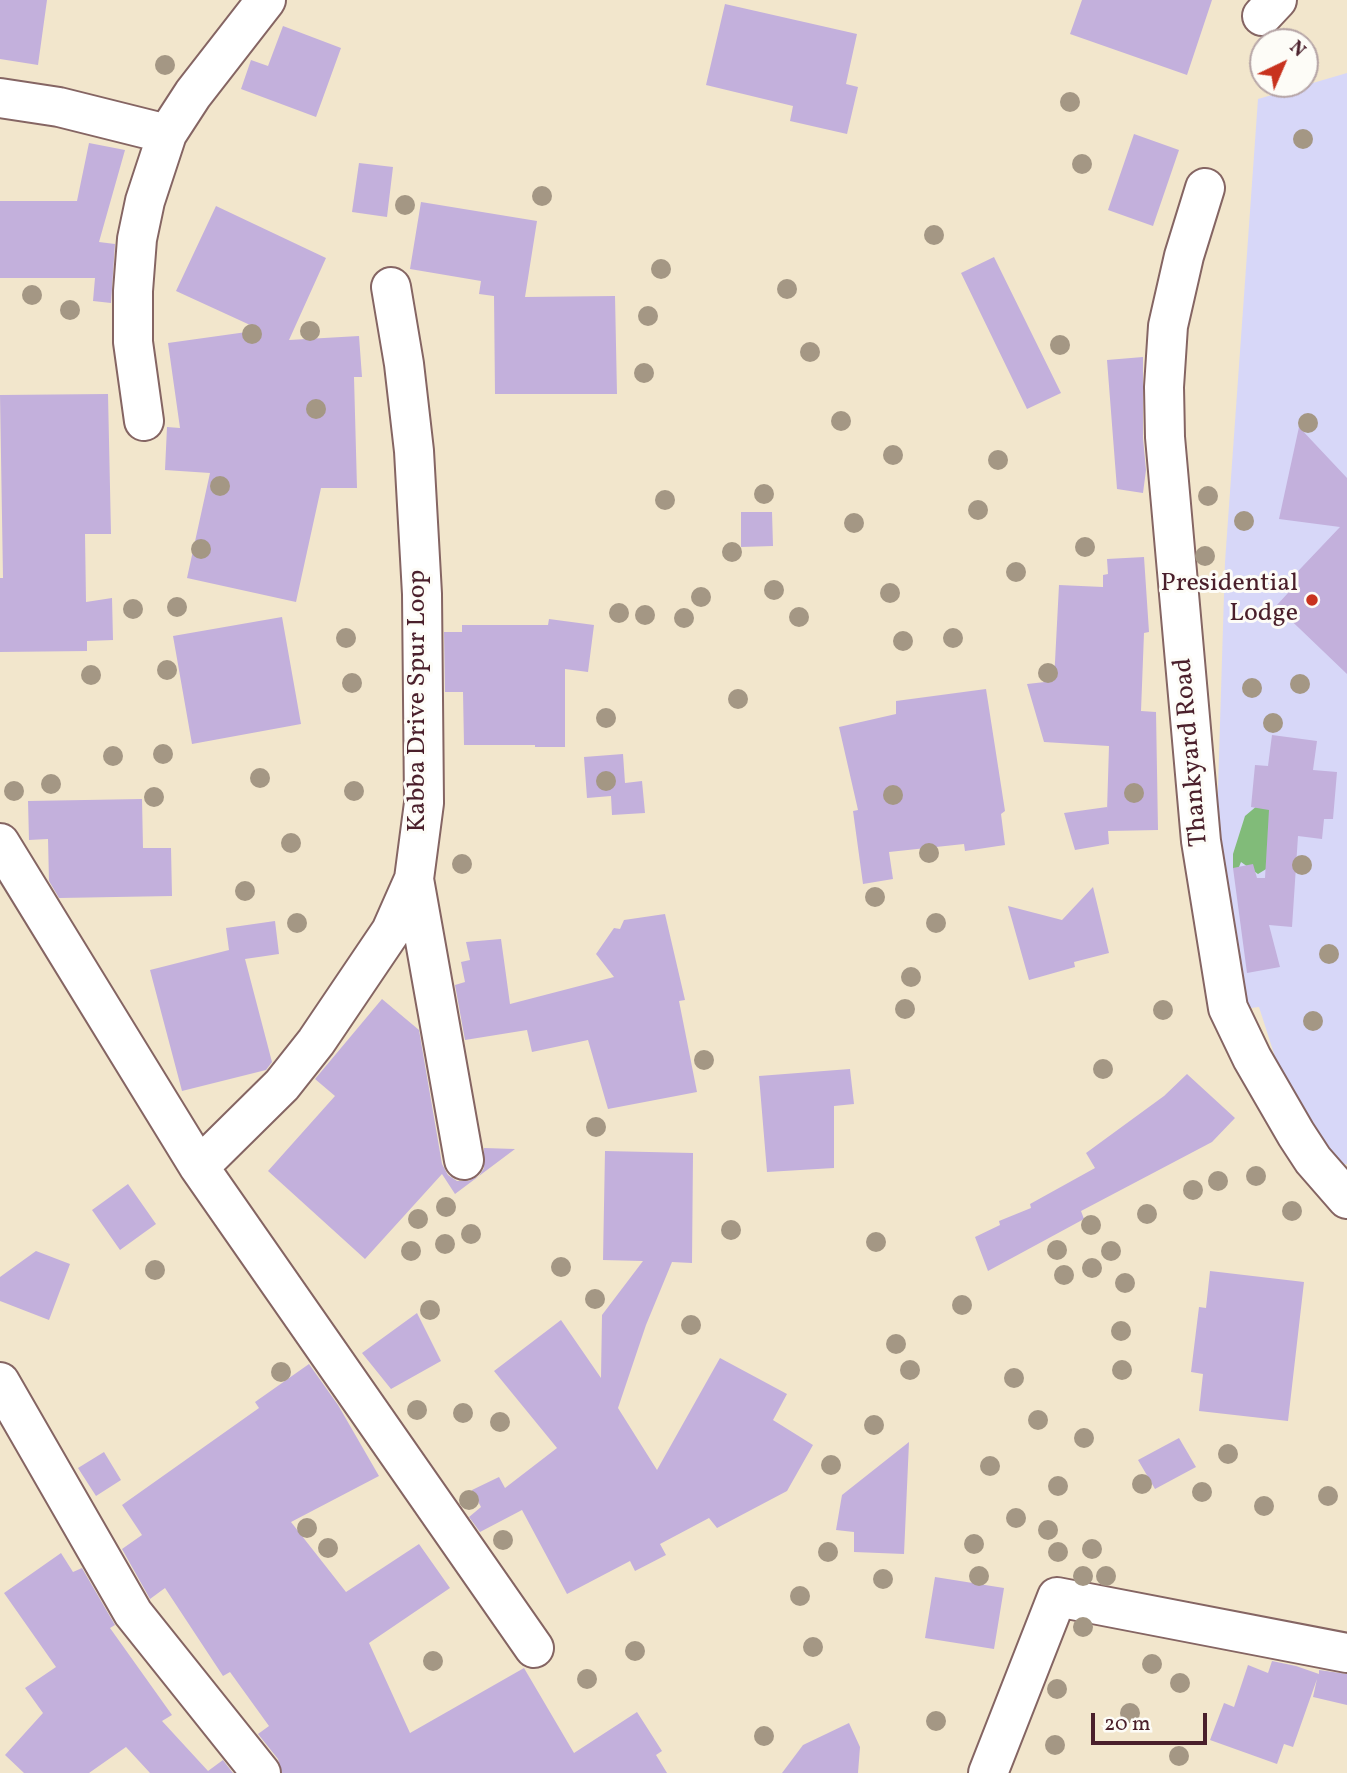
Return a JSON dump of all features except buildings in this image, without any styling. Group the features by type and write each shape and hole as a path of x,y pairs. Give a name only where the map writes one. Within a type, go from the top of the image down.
{"street":[{"path":"144,421 134,342 133,291 137,239 145,201 167,134 193,94 265,0"},
{"path":"0,98 60,107 167,134"},
{"name":"Thankyard Road","path":"1205,188 1184,256 1168,326 1164,387 1165,437 1201,841 1228,1008 1252,1058 1296,1134 1313,1160 1347,1199"},
{"name":"Kabba Drive Spur Loop","path":"199,1167 282,1085 316,1042 391,931 414,879 424,803 422,594 414,451 404,364 391,287"},
{"path":"6,867 199,1167 534,1648"},
{"path":"414,879 464,1160"},
{"path":"0,1382 134,1613 261,1773"},
{"path":"988,1773 1057,1597 1347,1653"}],"shaded area":[{"path":"1347,73 1347,1164 1325,1172 1286,1091 1259,1007 1234,1010 1216,853 1225,562 1258,99 1319,98 1319,81"}],"green space":[{"path":"1264,800 1293,807 1276,863 1258,874 1241,862 1237,872 1233,868 1233,854 1245,816"}],"place":[{"name":"Presidential Lodge","path":"1312,600"}]}
